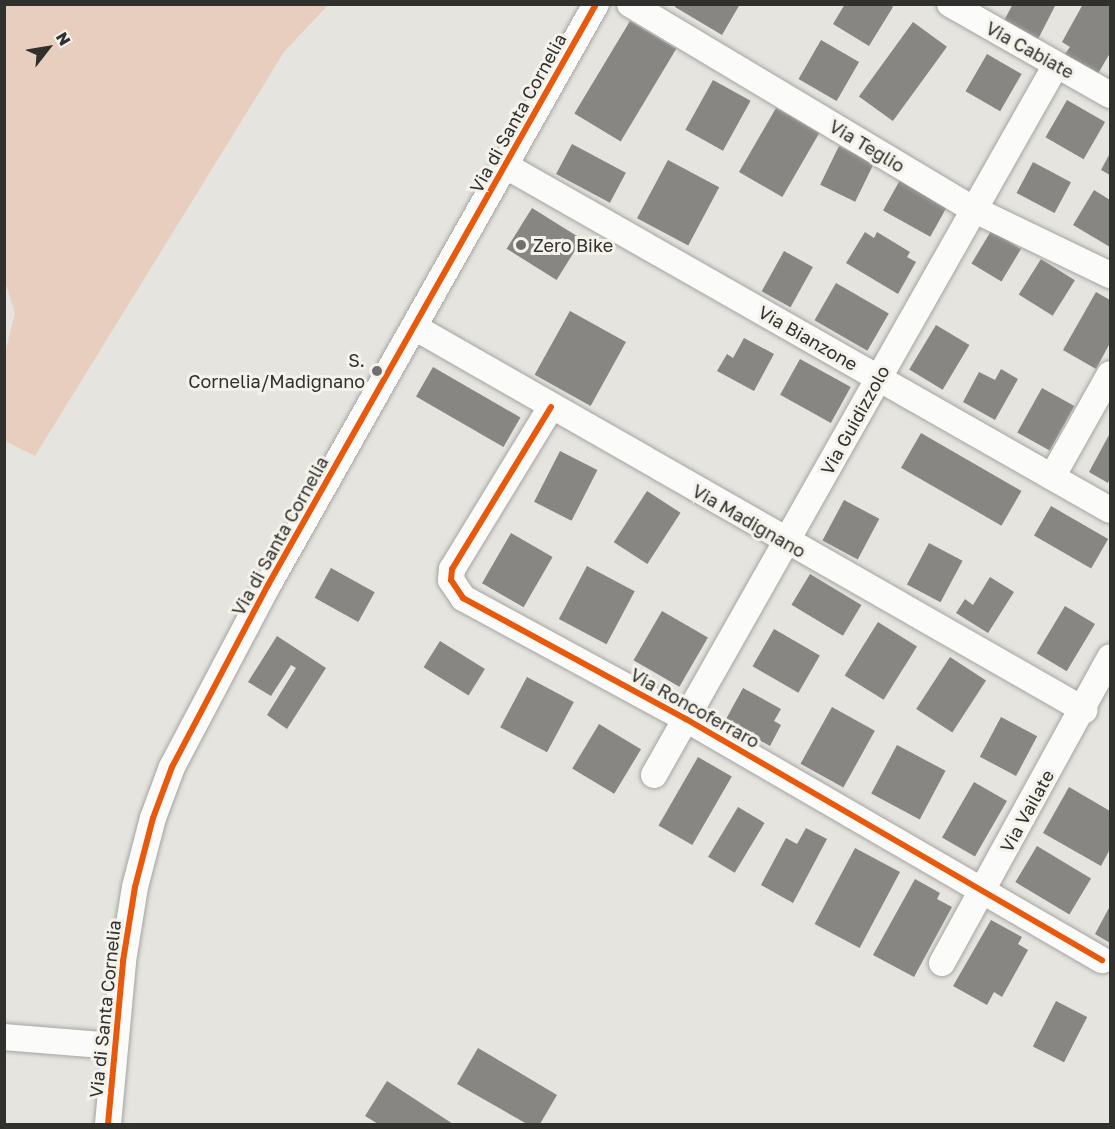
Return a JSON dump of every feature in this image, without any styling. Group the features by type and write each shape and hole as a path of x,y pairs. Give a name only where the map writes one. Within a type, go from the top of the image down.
{"street":[{"name":"Via di Santa Cornelia","path":"108,1125 114,1046 135,887 153,818 172,767 268,585 416,328 596,4"},
{"name":"Via Teglio","path":"630,4 973,209 1110,275"},
{"name":"Via Cabiate","path":"950,4 1110,95"},
{"name":"Via Guidizzolo","path":"654,775 1056,65"},
{"name":"Via Bianzone","path":"506,166 1110,510"},
{"name":"Via Madignano","path":"416,328 786,542 1084,710"},
{"path":"1052,477 1110,374"},
{"name":"Via Roncoferraro","path":"551,407 452,569 453,586 463,598 686,719 984,888 1102,960"},
{"name":"Via Vailate","path":"942,963 1084,710 1110,657"},
{"path":"4,1037 114,1046"}],"shaded area":[{"path":"4,5 328,5 284,52 35,456 5,441 5,353 15,313 4,278"}],"building":[{"path":"676,4 740,4 722,35 675,7"},
{"path":"845,4 889,4 893,7 869,46 833,24"},
{"path":"1013,4 1056,4 1036,43 1002,24"},
{"path":"1083,4 1110,4 1110,53 1096,77 1062,58 1070,47 1062,42"},
{"path":"630,21 676,49 621,141 574,114"},
{"path":"913,22 947,47 893,121 859,96"},
{"path":"821,40 859,62 837,101 798,79"},
{"path":"987,54 1022,74 1000,111 966,91"},
{"path":"713,80 751,101 723,151 685,130"},
{"path":"1067,100 1105,122 1084,159 1046,137"},
{"path":"776,108 819,133 782,197 739,172"},
{"path":"572,144 626,173 610,203 556,174"},
{"path":"839,146 874,163 855,202 820,185"},
{"path":"1110,153 1110,175 1101,170"},
{"path":"668,160 719,187 688,246 637,218"},
{"path":"1033,162 1071,182 1055,213 1017,193"},
{"path":"900,180 947,206 930,237 883,211"},
{"path":"1094,190 1110,200 1110,247 1073,225"},
{"path":"532,208 582,239 557,280 507,249"},
{"path":"991,231 1021,249 1001,282 971,264"},
{"path":"865,232 874,238 877,232 910,252 907,257 916,262 898,294 846,263"},
{"path":"784,251 813,267 791,307 762,291"},
{"path":"1041,259 1075,280 1053,316 1019,295"},
{"path":"836,283 889,314 867,351 814,320"},
{"path":"1096,292 1110,300 1110,343 1096,369 1063,350"},
{"path":"570,311 626,342 591,406 535,375"},
{"path":"936,325 969,345 943,390 909,370"},
{"path":"744,338 774,354 754,391 717,371 727,354 733,358"},
{"path":"800,359 851,387 831,423 780,395"},
{"path":"433,367 520,418 503,447 416,396"},
{"path":"1001,369 1018,379 995,420 963,402 979,372 995,380"},
{"path":"1042,388 1074,406 1050,451 1017,433"},
{"path":"921,433 1021,491 1001,526 901,468"},
{"path":"1110,433 1110,478 1108,483 1089,472"},
{"path":"560,451 597,470 572,521 534,502"},
{"path":"647,491 681,513 647,564 614,542"},
{"path":"844,500 879,519 858,559 822,541"},
{"path":"1051,506 1108,539 1091,568 1034,535"},
{"path":"511,533 553,557 524,607 482,583"},
{"path":"929,543 963,561 940,602 907,584"},
{"path":"587,566 635,591 607,644 559,619"},
{"path":"331,568 375,592 358,622 315,598"},
{"path":"810,574 861,605 843,636 791,605"},
{"path":"990,577 1014,592 988,633 956,613 965,599 973,605"},
{"path":"1065,606 1095,624 1067,671 1037,653"},
{"path":"662,611 708,638 679,687 634,660"},
{"path":"878,622 917,646 884,700 845,675"},
{"path":"774,629 820,656 798,693 752,666"},
{"path":"277,636 326,668 287,729 267,715 296,668 291,665 271,696 248,682"},
{"path":"440,641 485,669 469,695 424,667"},
{"path":"950,657 986,680 952,732 916,709"},
{"path":"527,677 574,702 547,752 500,727"},
{"path":"743,688 781,709 774,721 781,725 770,746 725,721"},
{"path":"832,707 875,731 843,788 800,764"},
{"path":"1001,717 1037,736 1016,776 980,757"},
{"path":"599,724 641,749 614,794 572,769"},
{"path":"897,745 946,771 920,819 871,794"},
{"path":"698,757 732,776 692,845 658,825"},
{"path":"974,782 1007,801 975,856 942,837"},
{"path":"1069,787 1110,811 1110,849 1101,866 1043,833"},
{"path":"738,807 765,823 735,873 708,857"},
{"path":"806,828 827,839 793,903 761,885 786,838 797,844"},
{"path":"1037,846 1091,878 1069,914 1015,882"},
{"path":"855,848 900,872 860,948 815,924"},
{"path":"915,879 940,893 937,899 952,907 914,977 873,955"},
{"path":"1110,906 1110,943 1095,934"},
{"path":"991,920 1022,937 1018,944 1028,950 1002,997 994,992 987,1005 953,986"},
{"path":"1056,1001 1087,1017 1064,1062 1033,1046"},
{"path":"478,1048 557,1095 540,1124 527,1124 457,1084"},
{"path":"387,1081 453,1124 378,1124 365,1116"}],"cycle path":[{"path":"108,1124 123,961 135,887 153,818 172,767 268,585 596,4"},
{"path":"551,407 452,569 451,580 463,598 686,719 1102,960"}],"place":[{"name":"Zero Bike","path":"521,245"},
{"name":"S. Cornelia/Madignano","path":"377,371"}]}
